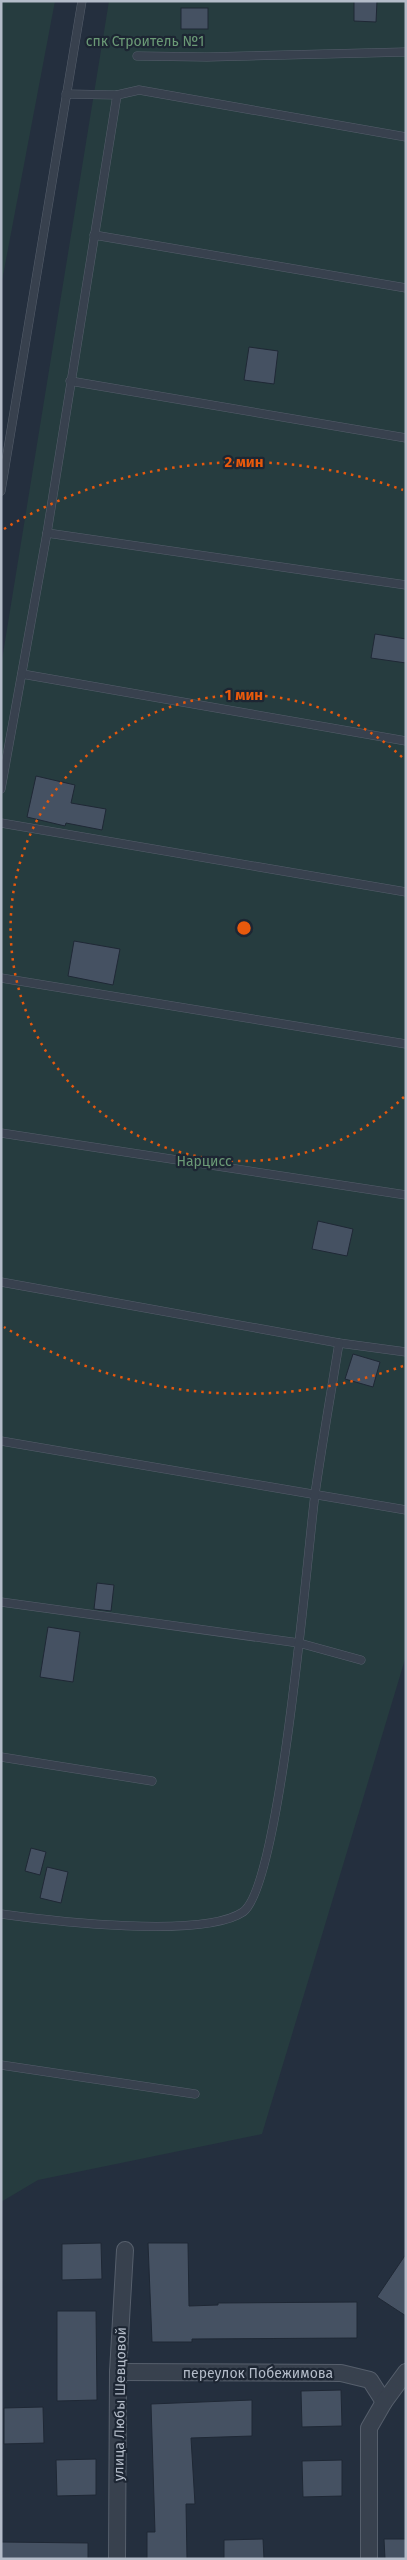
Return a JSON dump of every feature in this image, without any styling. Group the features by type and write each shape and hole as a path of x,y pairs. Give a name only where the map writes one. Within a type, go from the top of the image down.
{"street":[{"name":"улица Любы Шевцовой","path":"117,2559 118,2372 125,2250"},
{"name":"переулок Побежимова","path":"118,2372 341,2373 370,2380 384,2402"},
{"path":"369,2559 369,2428 384,2402 406,2372"}],"lane":[{"path":"1,491 82,1"},
{"path":"137,56 207,57 406,52"},
{"path":"66,94 117,95 140,90 406,137"},
{"path":"1,789 47,532 117,95"},
{"path":"94,235 406,288"},
{"path":"70,381 406,438"},
{"path":"47,532 406,586"},
{"path":"22,674 406,742"},
{"path":"1,823 406,892"},
{"path":"1,978 406,1044"},
{"path":"1,1133 406,1195"},
{"path":"1,1282 339,1343 406,1352"},
{"path":"1,1914 174,1928 218,1922 244,1911 261,1880 289,1731 315,1495 339,1343"},
{"path":"1,1442 406,1510"},
{"path":"1,1602 299,1643 361,1660"},
{"path":"1,1757 152,1781"},
{"path":"1,2065 195,2094"}],"green space":[{"path":"1,1 55,1 1,286"},
{"name":"Нарцисс","path":"109,1 406,1 406,1656 262,2134 38,2180 1,2202 1,666"}],"building":[{"path":"354,1 377,1 376,22 354,21"},
{"path":"181,8 208,8 208,29 181,29"},
{"path":"249,347 278,351 274,384 244,380"},
{"path":"375,634 406,639 406,663 371,658"},
{"path":"36,776 75,785 71,803 106,809 102,830 66,823 65,826 27,817"},
{"path":"74,941 120,949 113,985 68,976"},
{"path":"318,1221 353,1229 347,1256 312,1249"},
{"path":"353,1354 380,1362 373,1387 345,1379"},
{"path":"97,1583 114,1585 111,1611 94,1609"},
{"path":"48,1627 80,1632 73,1682 40,1677"},
{"path":"31,1848 46,1852 40,1875 25,1871"},
{"path":"47,1867 68,1872 61,1903 40,1898"},
{"path":"101,2243 102,2279 62,2280 62,2244"},
{"path":"148,2243 188,2243 189,2306 218,2305 218,2303 357,2302 357,2338 192,2339 192,2342 152,2342"},
{"path":"406,2254 406,2316 377,2297"},
{"path":"57,2311 96,2311 97,2400 57,2401"},
{"path":"341,2390 342,2426 302,2427 301,2391"},
{"path":"252,2400 252,2436 191,2438 195,2504 186,2504 187,2559 147,2559 147,2532 155,2532 151,2404"},
{"path":"43,2407 44,2443 4,2444 4,2408"},
{"path":"96,2459 96,2495 57,2496 56,2460"},
{"path":"342,2460 342,2496 303,2497 302,2461"},
{"path":"263,2539 264,2559 224,2559 224,2540"},
{"path":"384,2539 406,2539 406,2559 385,2559"},
{"path":"1,2542 88,2543 88,2559 1,2559"}],"park label":[{"name":"спк Строитель №1","path":"145,41"}]}
